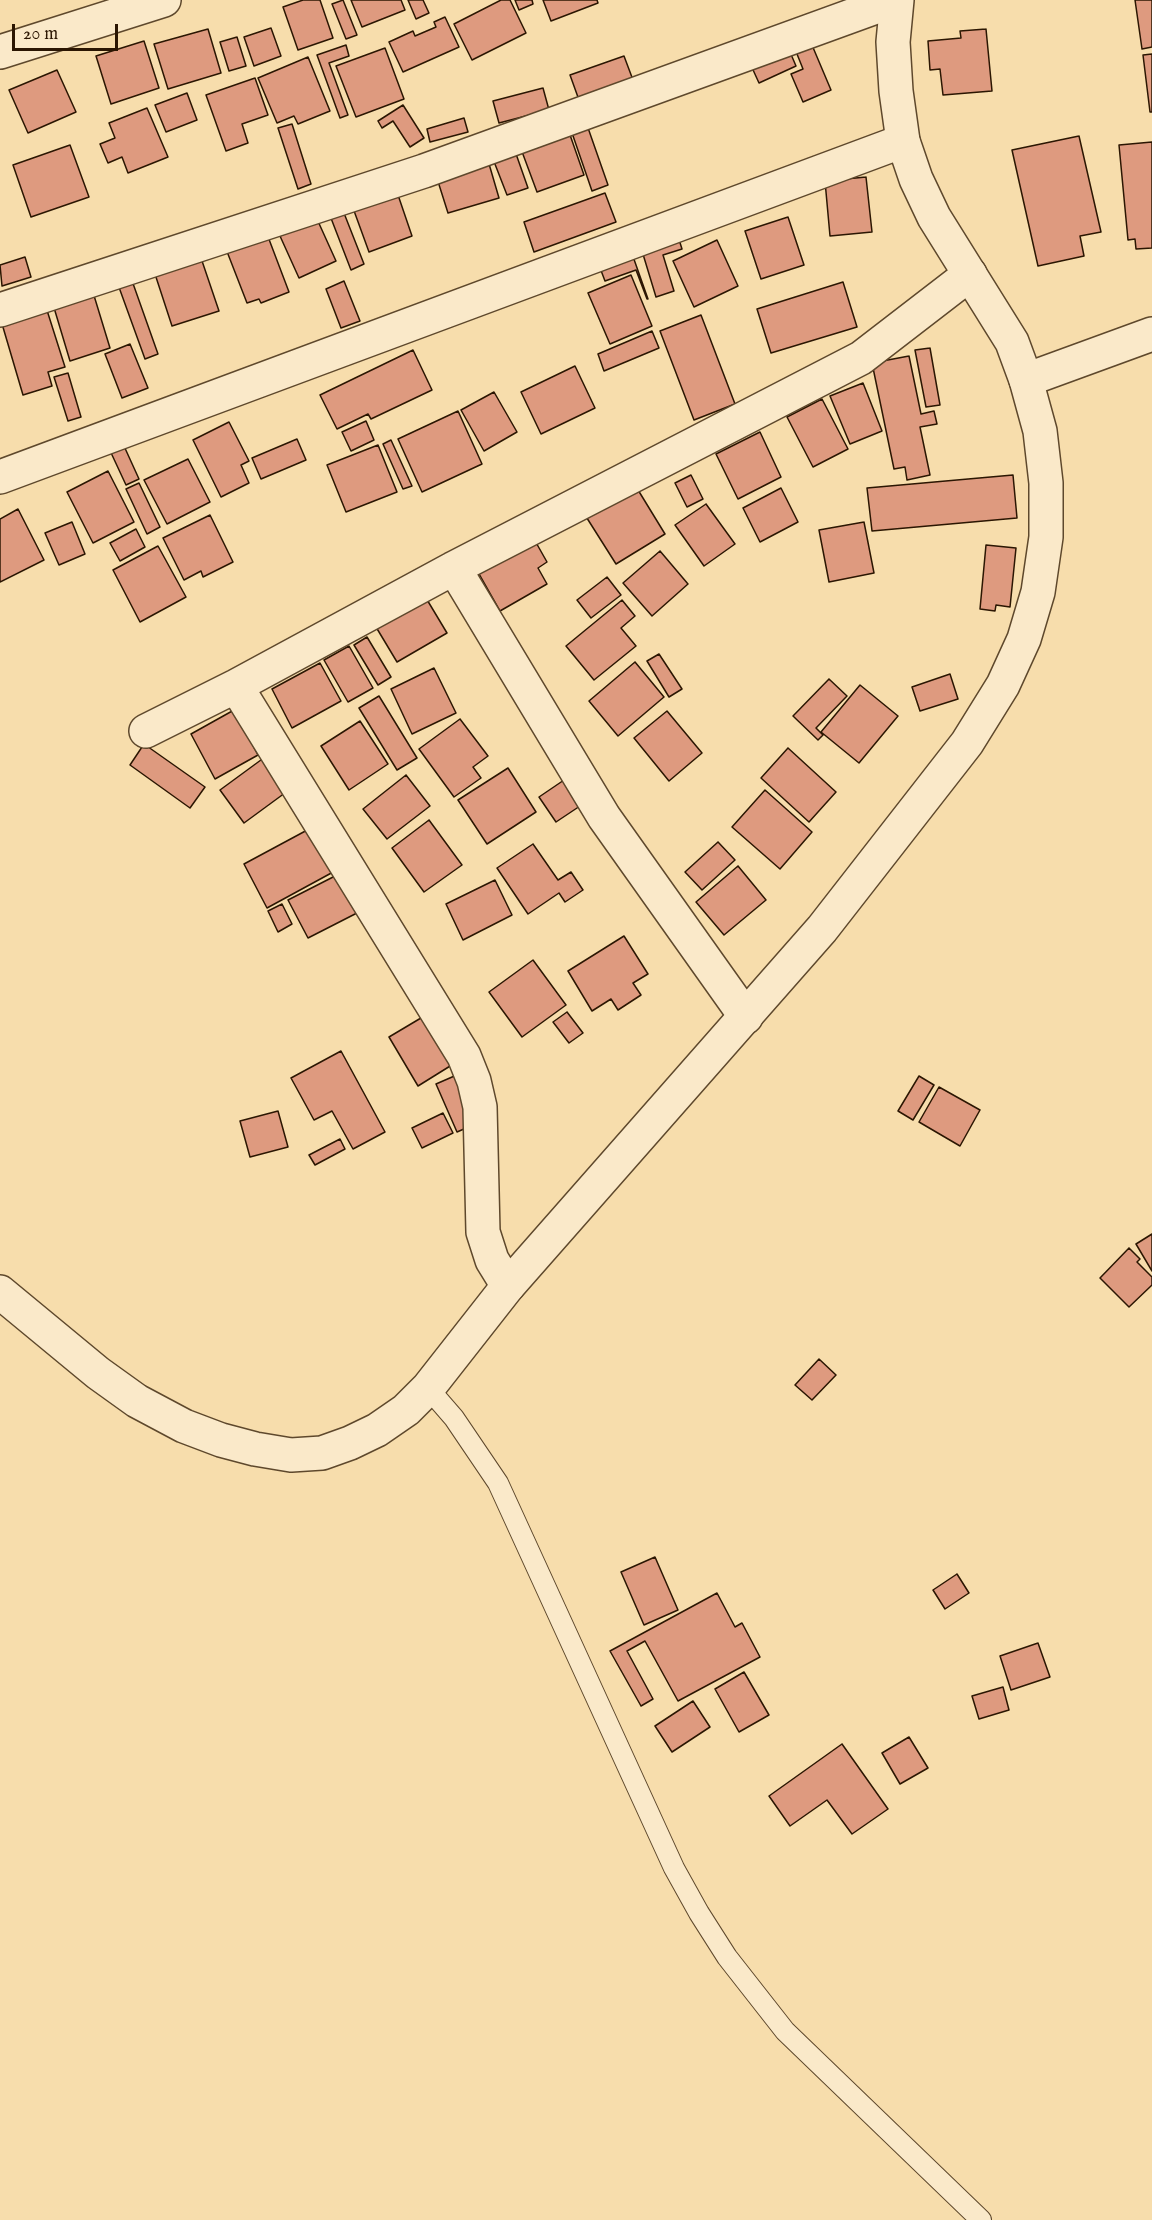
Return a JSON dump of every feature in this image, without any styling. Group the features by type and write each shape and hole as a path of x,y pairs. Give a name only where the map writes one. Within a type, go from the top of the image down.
{"street":[{"path":"0,52 164,0"},
{"path":"0,310 424,171 896,0 893,42 896,91 903,141 916,178 934,217 1012,342 1026,380 1040,431 1046,483 1046,526 1038,592 1024,639 1004,686 966,743 822,929 508,1286 428,1388 406,1410 377,1430 322,1453 291,1455 221,1440 184,1426 137,1401 98,1373 0,1292"},
{"path":"0,477 903,141"},
{"path":"146,730 236,686 454,568 861,358 970,274"},
{"path":"1026,380 1152,334"},
{"path":"454,568 604,817 746,1017"},
{"path":"236,686 464,1056 474,1081 480,1107 483,1232 492,1260 508,1286"}],"lane":[{"path":"428,1388 454,1418 498,1483 674,1868 727,1957 754,1995 785,2031 981,2220"}],"building":[{"path":"303,0 320,0 333,38 298,50 283,7"},
{"path":"343,0 357,35 346,39 332,4"},
{"path":"351,0 401,0 405,10 362,27"},
{"path":"408,0 423,0 429,13 416,19"},
{"path":"501,0 510,0 526,33 472,60 454,24"},
{"path":"515,0 532,0 533,4 519,10"},
{"path":"543,0 597,0 598,3 551,21"},
{"path":"1135,0 1152,0 1152,47 1142,49"},
{"path":"445,17 459,47 403,72 389,42 413,31 415,36 436,27 434,22"},
{"path":"271,28 281,56 254,66 244,37"},
{"path":"208,29 221,73 168,89 154,44"},
{"path":"986,29 992,91 943,95 940,69 930,70 928,41 961,38 960,31"},
{"path":"237,37 246,66 229,71 220,42"},
{"path":"809,38 831,90 803,102 791,74 803,69 793,44"},
{"path":"144,41 159,88 111,104 96,56"},
{"path":"346,45 349,56 329,63 348,115 340,118 317,55"},
{"path":"787,45 796,66 759,83 749,61"},
{"path":"385,48 404,99 356,117 336,66"},
{"path":"1152,54 1152,112 1150,112 1143,55"},
{"path":"624,56 633,80 579,100 570,75"},
{"path":"308,57 330,111 298,124 294,116 277,123 258,78"},
{"path":"57,70 76,112 28,133 9,90"},
{"path":"255,78 268,115 242,124 248,143 226,151 206,95"},
{"path":"543,88 549,110 499,123 493,101"},
{"path":"187,93 197,120 166,132 155,105"},
{"path":"403,105 424,138 410,147 393,121 382,128 378,121"},
{"path":"147,108 168,157 128,173 122,157 108,163 100,144 115,138 109,123"},
{"path":"464,118 468,132 430,142 427,129"},
{"path":"292,124 311,184 298,189 278,128"},
{"path":"587,125 608,185 592,191 571,130"},
{"path":"569,132 584,175 537,192 521,149"},
{"path":"1079,136 1101,232 1080,236 1084,256 1038,266 1012,150"},
{"path":"1152,142 1152,248 1136,249 1135,239 1128,240 1119,145"},
{"path":"70,145 89,197 31,217 13,165"},
{"path":"515,151 528,188 507,195 493,159"},
{"path":"487,157 499,198 448,213 435,172"},
{"path":"866,177 872,232 830,236 825,181"},
{"path":"397,192 412,236 369,252 353,208"},
{"path":"605,193 616,222 534,252 524,222"},
{"path":"342,208 364,264 351,270 329,213"},
{"path":"788,217 804,265 761,279 745,231"},
{"path":"317,219 336,261 299,278 280,236"},
{"path":"676,230 682,249 663,255 674,291 656,297 639,241"},
{"path":"267,234 289,292 261,303 259,299 247,303 226,249"},
{"path":"717,240 738,286 694,307 673,261"},
{"path":"630,248 648,299 636,270 605,281 597,260"},
{"path":"200,255 219,311 172,326 154,271"},
{"path":"25,257 31,277 2,286 0,265"},
{"path":"130,275 158,354 145,359 116,279"},
{"path":"631,275 652,326 610,344 588,293"},
{"path":"344,281 360,321 341,328 326,289"},
{"path":"843,282 857,327 771,353 757,309"},
{"path":"92,289 110,348 70,361 52,301"},
{"path":"45,304 65,367 48,372 52,386 23,395 0,317"},
{"path":"701,315 735,404 694,420 660,331"},
{"path":"652,331 659,348 604,371 598,354"},
{"path":"130,344 148,388 122,398 105,354"},
{"path":"930,348 940,405 926,407 915,350"},
{"path":"413,350 432,390 371,419 368,414 337,429 320,395"},
{"path":"909,356 921,414 934,411 937,424 920,427 930,475 907,480 905,467 894,469 872,363"},
{"path":"575,366 595,408 541,434 521,392"},
{"path":"68,373 81,417 68,421 54,377"},
{"path":"863,383 882,431 850,444 830,396"},
{"path":"494,392 517,432 484,451 461,410"},
{"path":"822,399 848,449 813,467 787,417"},
{"path":"458,411 482,464 422,492 398,439"},
{"path":"366,421 374,440 351,451 342,432"},
{"path":"229,422 249,461 241,465 249,483 221,497 193,440"},
{"path":"760,432 781,477 738,499 716,454"},
{"path":"119,435 139,479 126,485 106,442"},
{"path":"297,439 306,460 261,479 252,458"},
{"path":"391,440 412,486 403,489 383,444"},
{"path":"378,445 397,492 346,512 327,465"},
{"path":"188,459 210,502 167,524 144,480"},
{"path":"108,471 134,522 93,543 67,492"},
{"path":"691,475 703,499 687,507 675,483"},
{"path":"1013,475 1017,518 872,531 867,488"},
{"path":"139,483 160,527 147,534 126,489"},
{"path":"635,485 665,534 616,564 585,515"},
{"path":"781,488 798,522 760,542 743,508"},
{"path":"706,504 735,544 704,566 675,525"},
{"path":"18,509 44,560 0,582 0,519"},
{"path":"210,515 233,562 203,577 201,571 184,580 163,538"},
{"path":"72,522 85,554 59,565 45,533"},
{"path":"864,522 874,573 829,582 819,530"},
{"path":"136,529 145,547 120,561 110,543"},
{"path":"534,539 547,562 538,568 547,584 500,611 478,572"},
{"path":"986,545 1016,548 1010,607 996,605 995,611 980,609"},
{"path":"158,546 186,597 140,622 113,570"},
{"path":"660,551 688,584 652,616 623,583"},
{"path":"607,577 621,595 591,618 577,600"},
{"path":"426,598 447,633 397,662 376,627"},
{"path":"622,600 635,616 621,628 636,646 594,680 566,646"},
{"path":"367,637 391,677 378,685 354,645"},
{"path":"349,646 373,688 348,702 324,660"},
{"path":"659,654 682,689 669,697 647,661"},
{"path":"635,662 664,697 618,736 589,701"},
{"path":"320,663 341,701 292,728 272,689"},
{"path":"434,668 456,713 412,734 391,689"},
{"path":"950,674 958,699 920,711 912,687"},
{"path":"829,679 847,696 816,728 823,735 818,740 793,716"},
{"path":"860,685 898,716 859,763 821,732"},
{"path":"379,696 417,758 397,770 359,708"},
{"path":"234,710 258,755 215,779 191,734"},
{"path":"667,711 702,753 669,781 634,738"},
{"path":"460,719 488,756 473,767 481,778 454,797 419,749"},
{"path":"360,721 388,764 349,790 321,746"},
{"path":"144,744 205,787 190,808 130,765"},
{"path":"788,748 836,792 809,822 761,778"},
{"path":"265,757 289,790 244,823 220,790"},
{"path":"508,768 536,812 487,844 458,800"},
{"path":"406,775 430,806 387,839 363,809"},
{"path":"567,778 583,804 556,822 539,797"},
{"path":"765,790 812,832 780,869 732,827"},
{"path":"429,820 462,865 424,892 392,848"},
{"path":"311,828 335,871 267,908 244,864"},
{"path":"718,842 735,860 702,890 685,872"},
{"path":"533,844 558,880 571,872 583,890 565,902 559,893 528,914 497,868"},
{"path":"738,866 766,900 724,935 696,902"},
{"path":"337,875 357,913 308,938 288,900"},
{"path":"495,880 512,915 463,940 446,904"},
{"path":"282,904 292,924 278,932 268,911"},
{"path":"624,936 648,974 633,983 641,995 618,1010 611,999 592,1011 568,971"},
{"path":"533,960 566,1005 522,1037 489,992"},
{"path":"567,1012 583,1033 569,1043 553,1022"},
{"path":"426,1015 455,1063 418,1086 389,1037"},
{"path":"341,1051 385,1132 353,1149 332,1111 314,1120 291,1078"},
{"path":"459,1074 480,1122 457,1132 436,1084"},
{"path":"919,1076 934,1085 913,1120 898,1111"},
{"path":"939,1087 980,1110 960,1146 919,1122"},
{"path":"278,1111 288,1147 250,1157 240,1121"},
{"path":"443,1113 453,1133 422,1148 412,1128"},
{"path":"340,1139 345,1149 315,1165 309,1155"},
{"path":"1152,1234 1152,1271 1136,1244"},
{"path":"1129,1248 1140,1259 1137,1262 1152,1277 1152,1285 1129,1307 1100,1278"},
{"path":"819,1359 836,1375 812,1400 795,1385"},
{"path":"655,1557 678,1610 644,1625 621,1572"},
{"path":"957,1574 969,1593 945,1609 933,1590"},
{"path":"717,1593 735,1627 742,1623 760,1657 678,1701 645,1641 627,1651 653,1699 641,1706 610,1651"},
{"path":"1038,1643 1050,1677 1011,1690 1000,1656"},
{"path":"744,1672 769,1715 739,1732 715,1689"},
{"path":"1003,1687 1009,1710 979,1719 972,1696"},
{"path":"693,1701 710,1727 672,1752 655,1726"},
{"path":"909,1737 928,1768 900,1784 882,1753"},
{"path":"842,1744 888,1809 852,1834 827,1800 790,1826 769,1796"}]}
